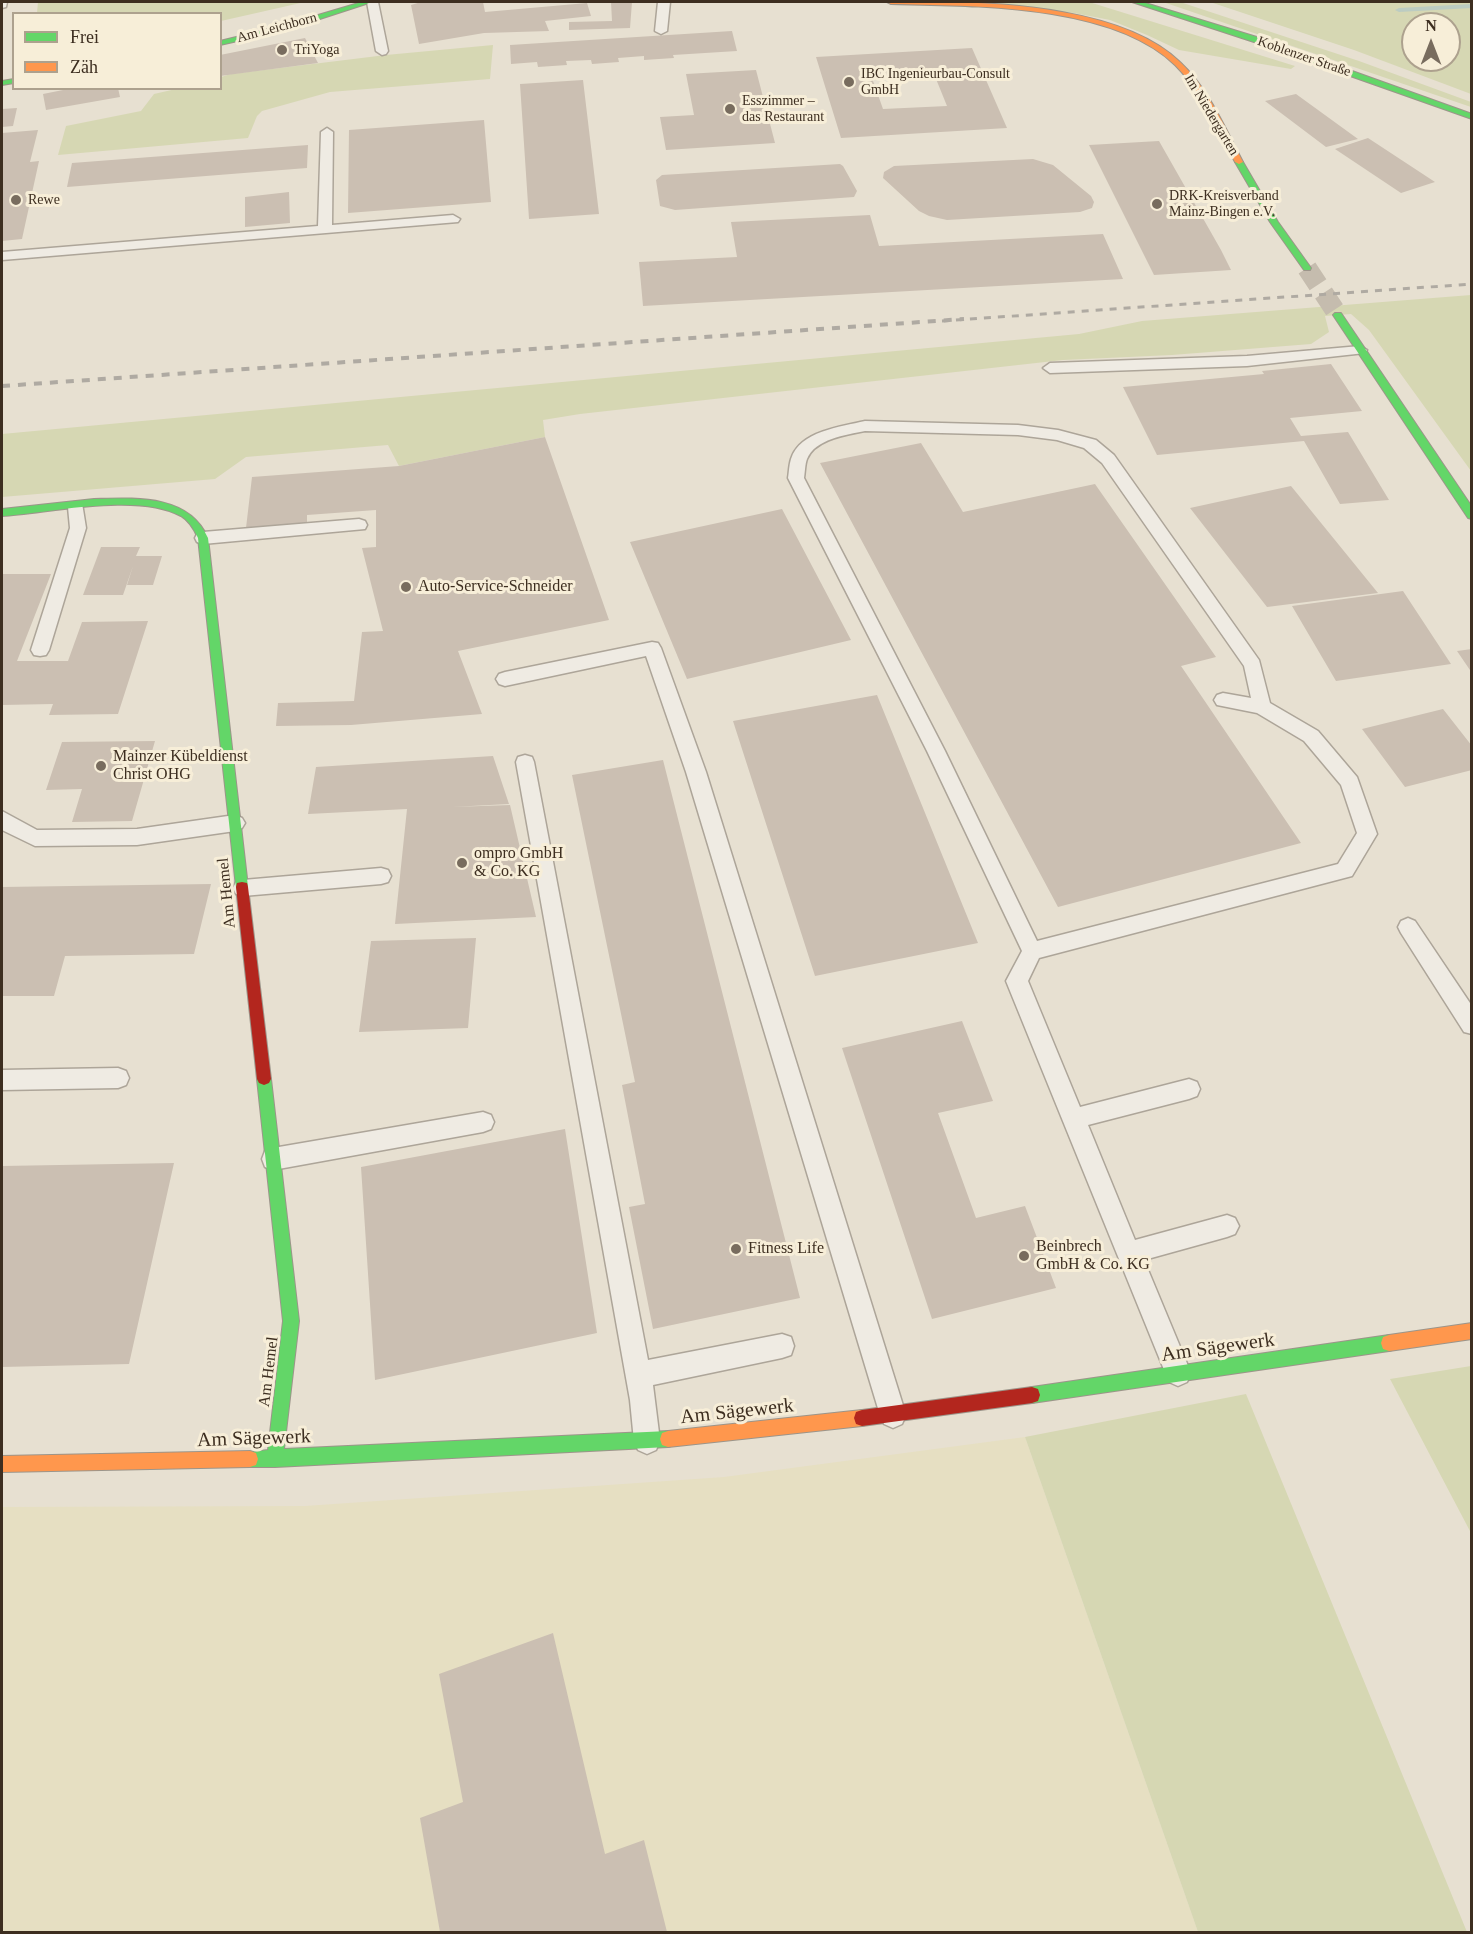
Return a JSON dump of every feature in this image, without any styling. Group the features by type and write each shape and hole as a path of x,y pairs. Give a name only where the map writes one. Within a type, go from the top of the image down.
{"street":[{"name":"Am Leichborn","path":"222,43 283,28 370,2"},
{"name":"Im Niedergarten","path":"891,2 1001,7 1069,17 1116,30 1160,49 1173,58 1190,78 1255,193 1285,240 1307,268"},
{"name":"Koblenzer Straße","path":"1136,2 1257,40 1472,117"},
{"path":"1338,315 1472,516"},
{"path":"2,513 119,504 154,506 183,513 198,526 203,538"},
{"name":"Am Hemel","path":"203,538 291,1321 275,1459"},
{"name":"Am Sägewerk","path":"2,1464 275,1459 647,1441 892,1415 1472,1330"}],"lane":[{"path":"370,2 382,51"},
{"path":"661,31 664,2"},
{"path":"325,229 327,132"},
{"path":"2,256 453,219"},
{"path":"1050,368 1247,361 1360,350"},
{"path":"1032,951 936,751 796,478 799,458 811,443 834,433 865,426 1018,430 1058,435 1090,444 1108,459 1253,665 1262,707"},
{"path":"40,650 78,528 76,507"},
{"path":"203,538 359,525"},
{"path":"505,679 652,648 699,783 892,1415"},
{"path":"1178,1374 1017,981 1032,951 1346,870 1367,834 1350,782 1311,736 1262,707 1223,700"},
{"path":"525,762 638,1375 647,1441"},
{"path":"2,819 13,828 34,838 137,837 236,823"},
{"path":"243,888 381,876"},
{"path":"1408,927 1472,1025"},
{"path":"2,1080 118,1078"},
{"path":"1073,1119 1189,1089"},
{"path":"273,1159 483,1122"},
{"path":"1128,1253 1227,1226"},
{"path":"638,1375 782,1346"}],"shaded area":[{"path":"1025,1437 1198,1932 2,1932 2,1507 305,1506 724,1477"}],"green space":[{"path":"38,2 305,2 222,21 222,12 37,12"},
{"path":"978,2 1089,2 1295,66 1291,69 1179,50 1110,20 1074,13"},
{"path":"1163,2 1180,2 1359,61 1471,102 1471,107"},
{"path":"1210,2 1471,2 1471,94 1412,72 1461,72 1461,12 1401,12 1401,68"},
{"path":"493,45 490,79 330,92 262,111 257,116 248,138 58,155 66,126 141,111 154,94 172,90 222,90 222,77 231,74 386,55"},
{"path":"1471,295 1471,471 1369,330 1351,314 1325,316 1329,332 1311,344 1172,355 1063,360 580,414 543,420 545,437 399,466 388,445 246,457 215,479 2,497 2,434 1079,334 1142,321"},
{"path":"1472,1366 1471,1533 1390,1379"},
{"path":"1246,1394 1467,1932 1198,1932 1025,1437"}],"building":[{"path":"421,2 483,2 485,12 587,3 591,16 545,21 549,31 484,33 419,44 411,5"},
{"path":"611,2 632,2 630,28 569,30 569,22 612,21"},
{"path":"732,31 737,51 673,55 674,58 644,60 644,56 618,58 619,62 592,64 591,60 566,61 567,65 538,67 537,62 511,64 510,45"},
{"path":"305,38 318,63 222,76 222,55"},
{"path":"972,48 1007,128 841,138 816,57","holes":["934,74 947,106 883,109 872,78"]},
{"name":"Esszimmer – das Restaurant","path":"756,70 775,143 666,150 660,117 694,115 686,74"},
{"path":"583,80 599,214 529,219 520,84"},
{"path":"63,90 118,90 120,97 46,110 43,94"},
{"path":"1296,94 1358,139 1326,147 1265,101"},
{"path":"17,108 13,126 2,127 2,109"},
{"path":"484,120 491,202 348,213 349,130"},
{"name":"Rewe","path":"38,130 30,162 39,161 22,239 2,241 2,133"},
{"path":"1368,138 1435,182 1401,193 1335,149"},
{"path":"1159,141 1231,270 1154,275 1089,145"},
{"path":"308,145 307,168 67,187 72,163"},
{"path":"1033,159 1053,165 1091,196 1094,202 1092,208 1080,212 947,220 919,211 883,178 884,172 894,166"},
{"path":"840,164 857,191 854,197 675,210 660,206 656,180 662,175"},
{"path":"289,192 290,223 245,227 245,197"},
{"path":"870,215 879,246 1103,234 1123,279 643,306 639,262 737,257 731,222"},
{"path":"1331,364 1362,411 1290,418 1301,436 1348,432 1389,500 1340,504 1304,441 1157,455 1123,387 1264,374 1262,371"},
{"path":"545,437 609,620 458,651 482,714 351,725 276,726 278,703 354,701 362,632 383,631 362,548 376,547 376,510 307,515 307,523 246,528 252,477 399,466"},
{"path":"921,443 963,512 1095,484 1216,657 1181,666 1301,843 1058,907 820,463"},
{"path":"1291,486 1378,593 1267,607 1190,508"},
{"path":"782,509 851,640 687,679 630,542"},
{"path":"101,547 140,547 136,556 162,556 153,585 127,585 133,566 123,595 83,595"},
{"path":"2,574 51,574 17,661 68,661 82,622 148,621 118,714 49,715 53,704 2,705"},
{"path":"1403,591 1451,664 1336,681 1292,606"},
{"path":"1472,649 1472,673 1457,651"},
{"path":"877,695 978,943 815,976 733,721"},
{"path":"1443,709 1472,746 1472,770 1405,787 1362,729"},
{"name":"Mainzer Kübeldienst Christ OHG","path":"155,741 132,821 72,822 82,789 46,790 62,742"},
{"name":"ompro GmbH & Co. KG","path":"493,756 509,804 452,807 510,805 536,917 395,924 407,809 308,814 316,767"},
{"path":"663,760 800,1298 653,1329 629,1207 645,1204 622,1085 635,1082 572,775"},
{"path":"211,884 194,954 65,956 54,996 2,996 2,887"},
{"path":"476,938 468,1028 359,1032 371,941"},
{"path":"962,1021 993,1101 938,1113 976,1218 1025,1206 1056,1288 932,1319 842,1048"},
{"path":"565,1129 597,1333 375,1380 361,1167"},
{"path":"174,1163 129,1364 2,1367 2,1166"},
{"path":"553,1633 605,1854 644,1840 667,1932 440,1932 420,1818 463,1802 439,1674"}],"waterway":[{"path":"1399,10 1472,6"}],"tunnel":[{"path":"1307,268 1338,315"}],"railway":[{"path":"942,321 1472,284"},
{"path":"2,386 964,319"}],"traffic: fast":[{"path":"222,43 283,28 368,2"},
{"path":"1136,2 1257,40 1472,117"},
{"path":"2,83 12,81"},
{"path":"1239,162 1274,222 1307,268"},
{"path":"1338,315 1472,516"},
{"path":"2,513 94,503 143,503 165,506 183,513 198,527 203,538 242,887"},
{"path":"264,1079 291,1321 275,1459"},
{"path":"1032,1395 1389,1343"},
{"path":"250,1459 668,1439"}],"traffic: slow":[{"path":"891,2 996,6 1033,10 1105,25 1137,37 1165,53 1189,76 1208,103 1239,162"},
{"path":"1389,1343 1472,1331"},
{"path":"668,1439 862,1418"},
{"path":"2,1464 250,1459"}],"traffic: jam":[{"path":"242,887 264,1079"},
{"path":"862,1418 1032,1395"}],"place":[{"name":"TriYoga","path":"282,50"},
{"name":"IBC Ingenieurbau-Consult GmbH","path":"849,82"},
{"name":"Esszimmer – das Restaurant","path":"730,109"},
{"name":"Rewe","path":"16,200"},
{"name":"DRK-Kreisverband Mainz-Bingen e.V.","path":"1157,204"},
{"name":"Auto-Service-Schneider","path":"406,587"},
{"name":"Mainzer Kübeldienst Christ OHG","path":"101,766"},
{"name":"ompro GmbH & Co. KG","path":"462,863"},
{"name":"Fitness Life","path":"736,1249"},
{"name":"Beinbrech GmbH & Co. KG","path":"1024,1256"}]}
